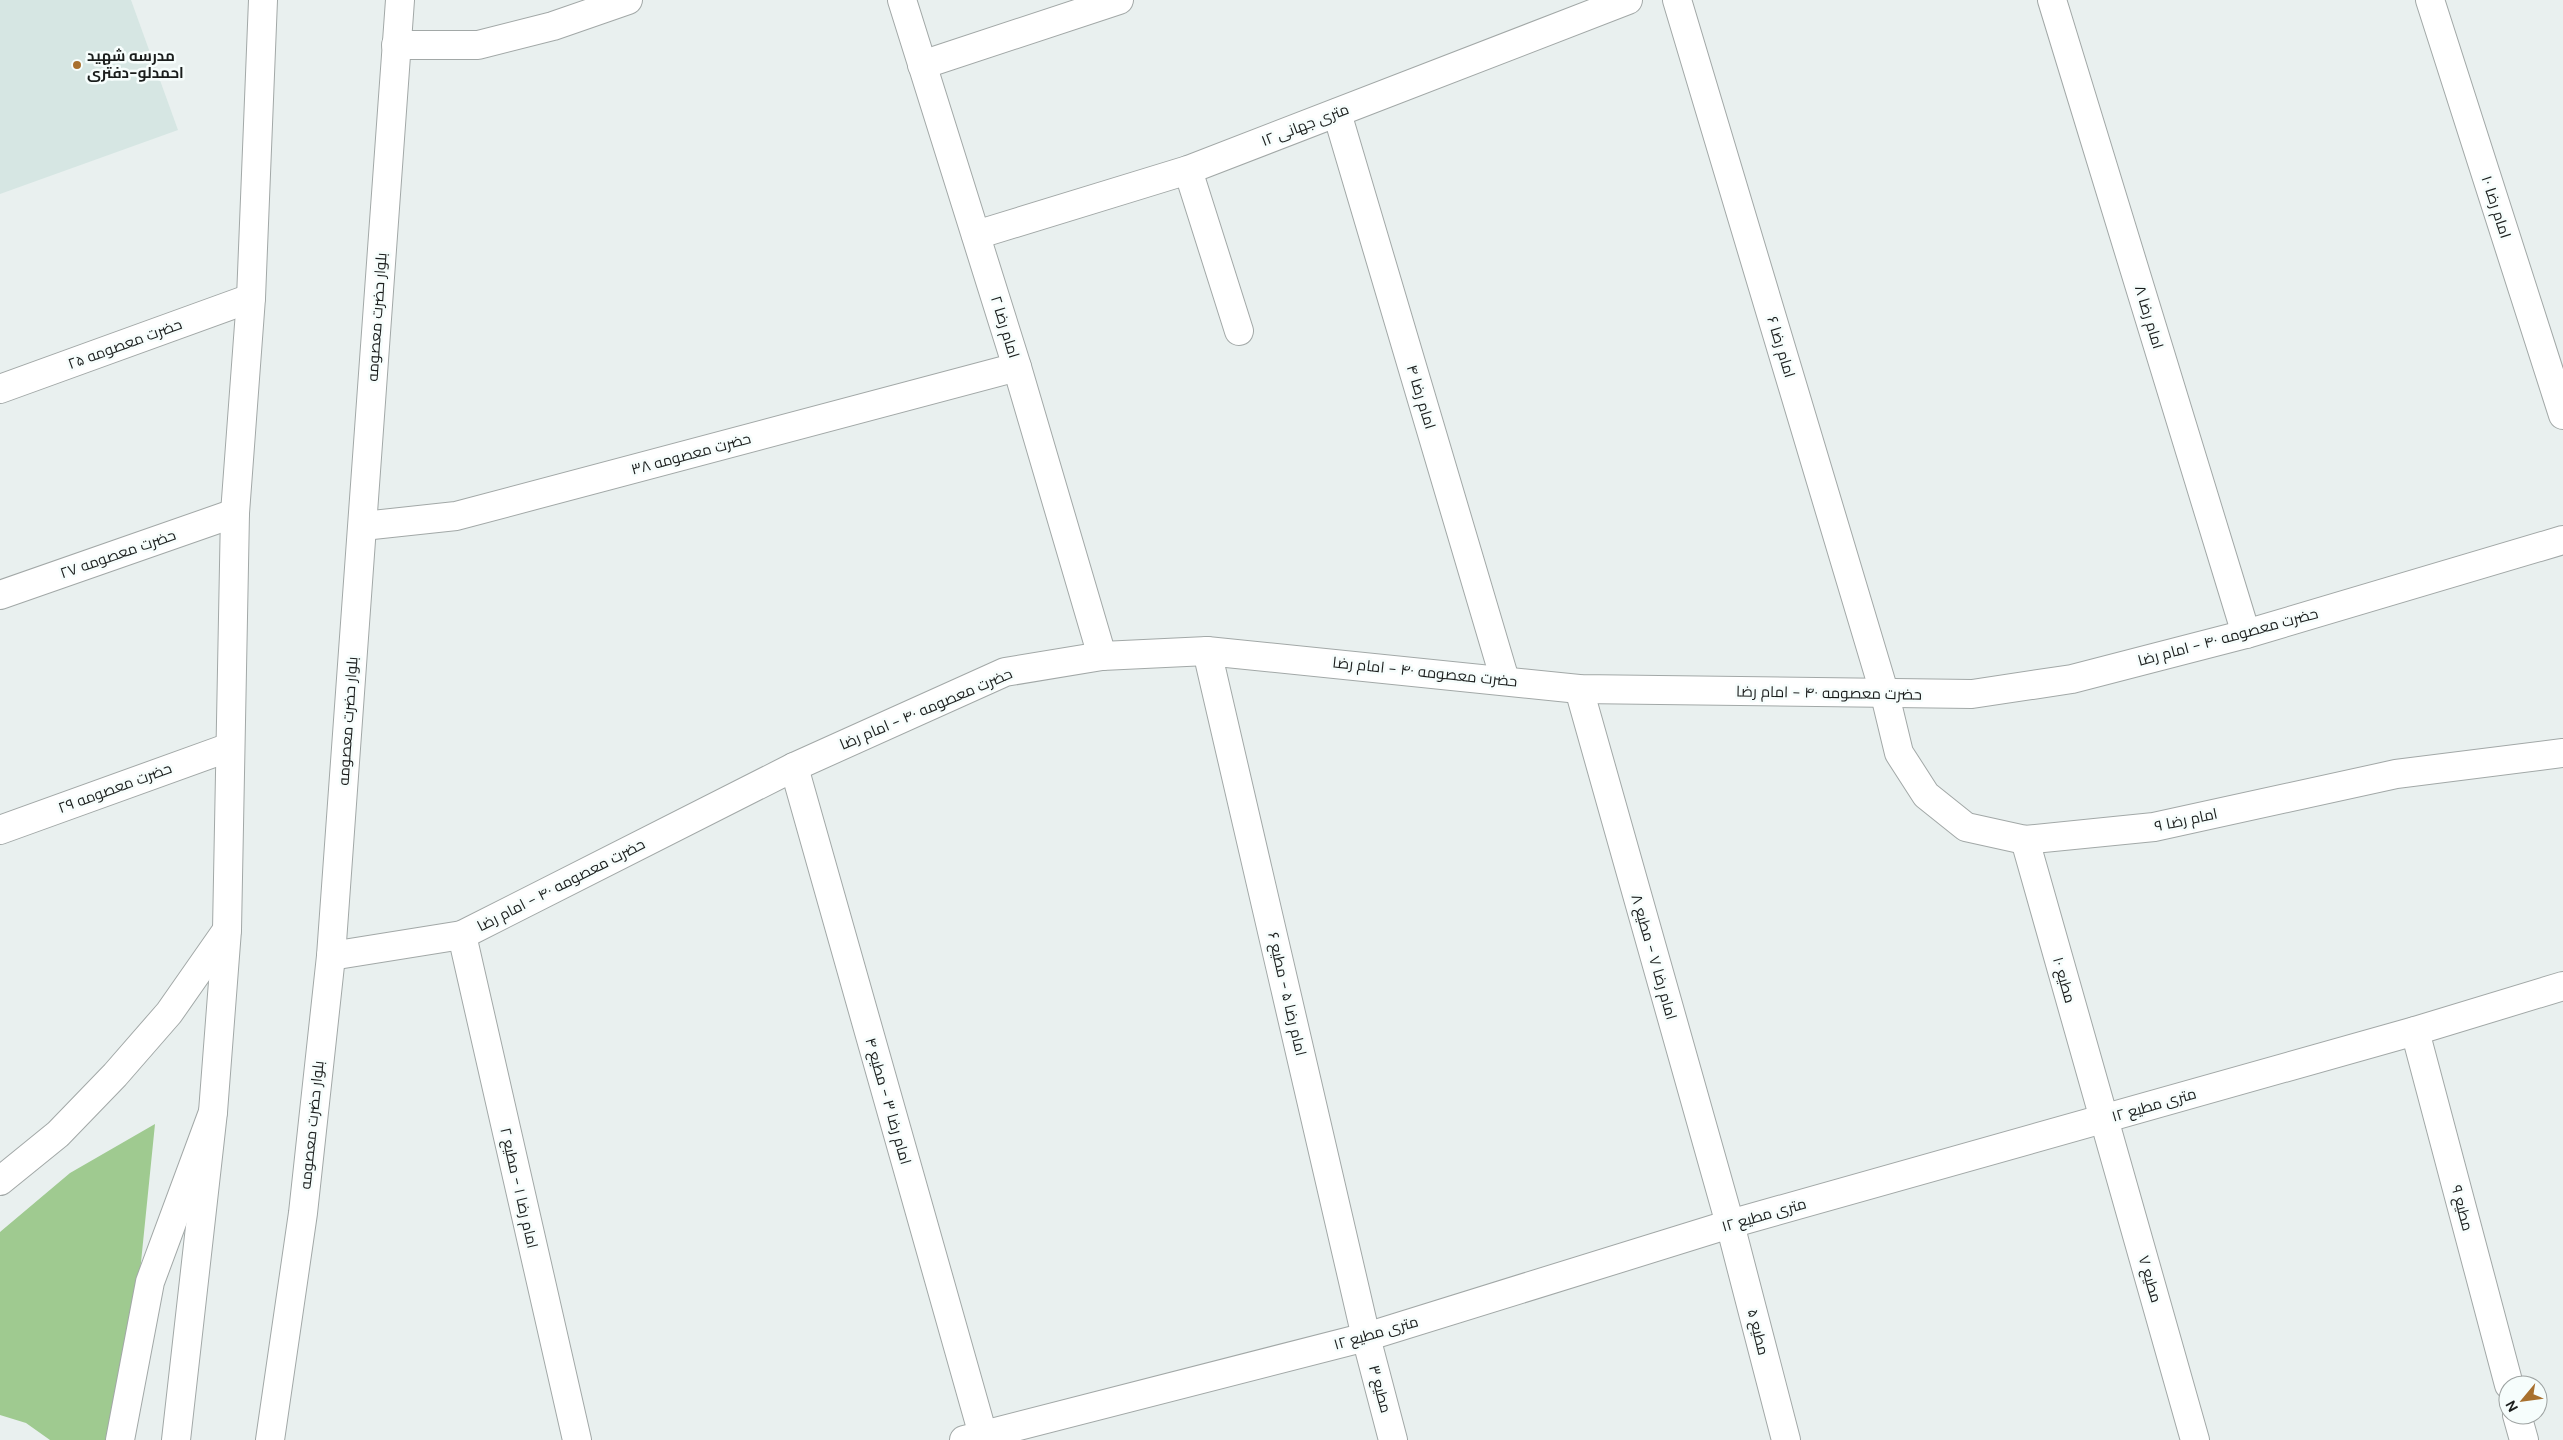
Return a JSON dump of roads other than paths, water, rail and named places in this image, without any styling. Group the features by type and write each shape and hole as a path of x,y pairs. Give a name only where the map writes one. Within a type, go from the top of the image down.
{"main road":[{"path":"176,1440 213,1112 227,930 235,512 250,298 263,0"},
{"name":"بلوار حضرت معصومه","path":"270,1440 302,1213 331,956 400,0"},
{"path":"396,44 478,45 553,26 628,0"},
{"name":"امام رضا ۲","path":"902,0 1017,367 1102,656"},
{"path":"922,65 1119,0"},
{"name":"۱۲ متری جهانی","path":"976,235 1188,170 1628,0"},
{"name":"امام رضا ۶","path":"1677,0 1885,695"},
{"name":"امام رضا ۸","path":"2052,0 2246,634"},
{"name":"امام رضا ۱۰","path":"2430,0 2563,415"},
{"name":"امام رضا ۴","path":"1337,113 1505,680"},
{"path":"1188,170 1239,331"},
{"name":"حضرت معصومه ۲۵","path":"0,389 250,298"},
{"name":"حضرت معصومه ۳۸","path":"363,526 456,516 1017,367"},
{"name":"حضرت معصومه ۲۷","path":"0,595 235,512"},
{"name":"حضرت معصومه ۴۰ - امام رضا","path":"331,956 462,935 794,767 1005,672 1102,656 1207,651 1579,689 1885,695 1972,694 2072,679 2246,634 2563,540"},
{"name":"امام رضا ۵ - مطیع ۶","path":"1207,651 1366,1337"},
{"name":"امام رضا ۷ - مطیع ۸","path":"1579,689 1730,1224"},
{"name":"امام رضا ۹","path":"1885,695 1899,753 1926,796 1966,827 2025,840 2154,827 2396,774 2563,753"},
{"name":"حضرت معصومه ۲۹","path":"0,830 230,747"},
{"name":"امام رضا ۳ - مطیع ۴","path":"794,767 973,1437"},
{"name":"مطیع ۱۰","path":"2025,840 2104,1119"},
{"path":"0,1181 58,1134 115,1075 169,1013 227,930"},
{"name":"امام رضا ۱ - مطیع ۲","path":"462,935 577,1440"},
{"name":"۱۲ متری مطیع","path":"973,1437 1366,1337 1730,1224 2415,1031 2563,986"},
{"name":"مطیع ۹","path":"2415,1031 2506,1375"},
{"path":"120,1440 150,1282 213,1112"},
{"name":"مطیع ۷","path":"2104,1119 2195,1440"},
{"name":"مطیع ۵","path":"1730,1224 1786,1440"},
{"name":"مطیع ۳","path":"1366,1337 1393,1440"},
{"path":"2520,1425 2524,1440"}],"place":[{"name":"مدرسه شهید احمدلو-دفتری","path":"77,65"}]}
